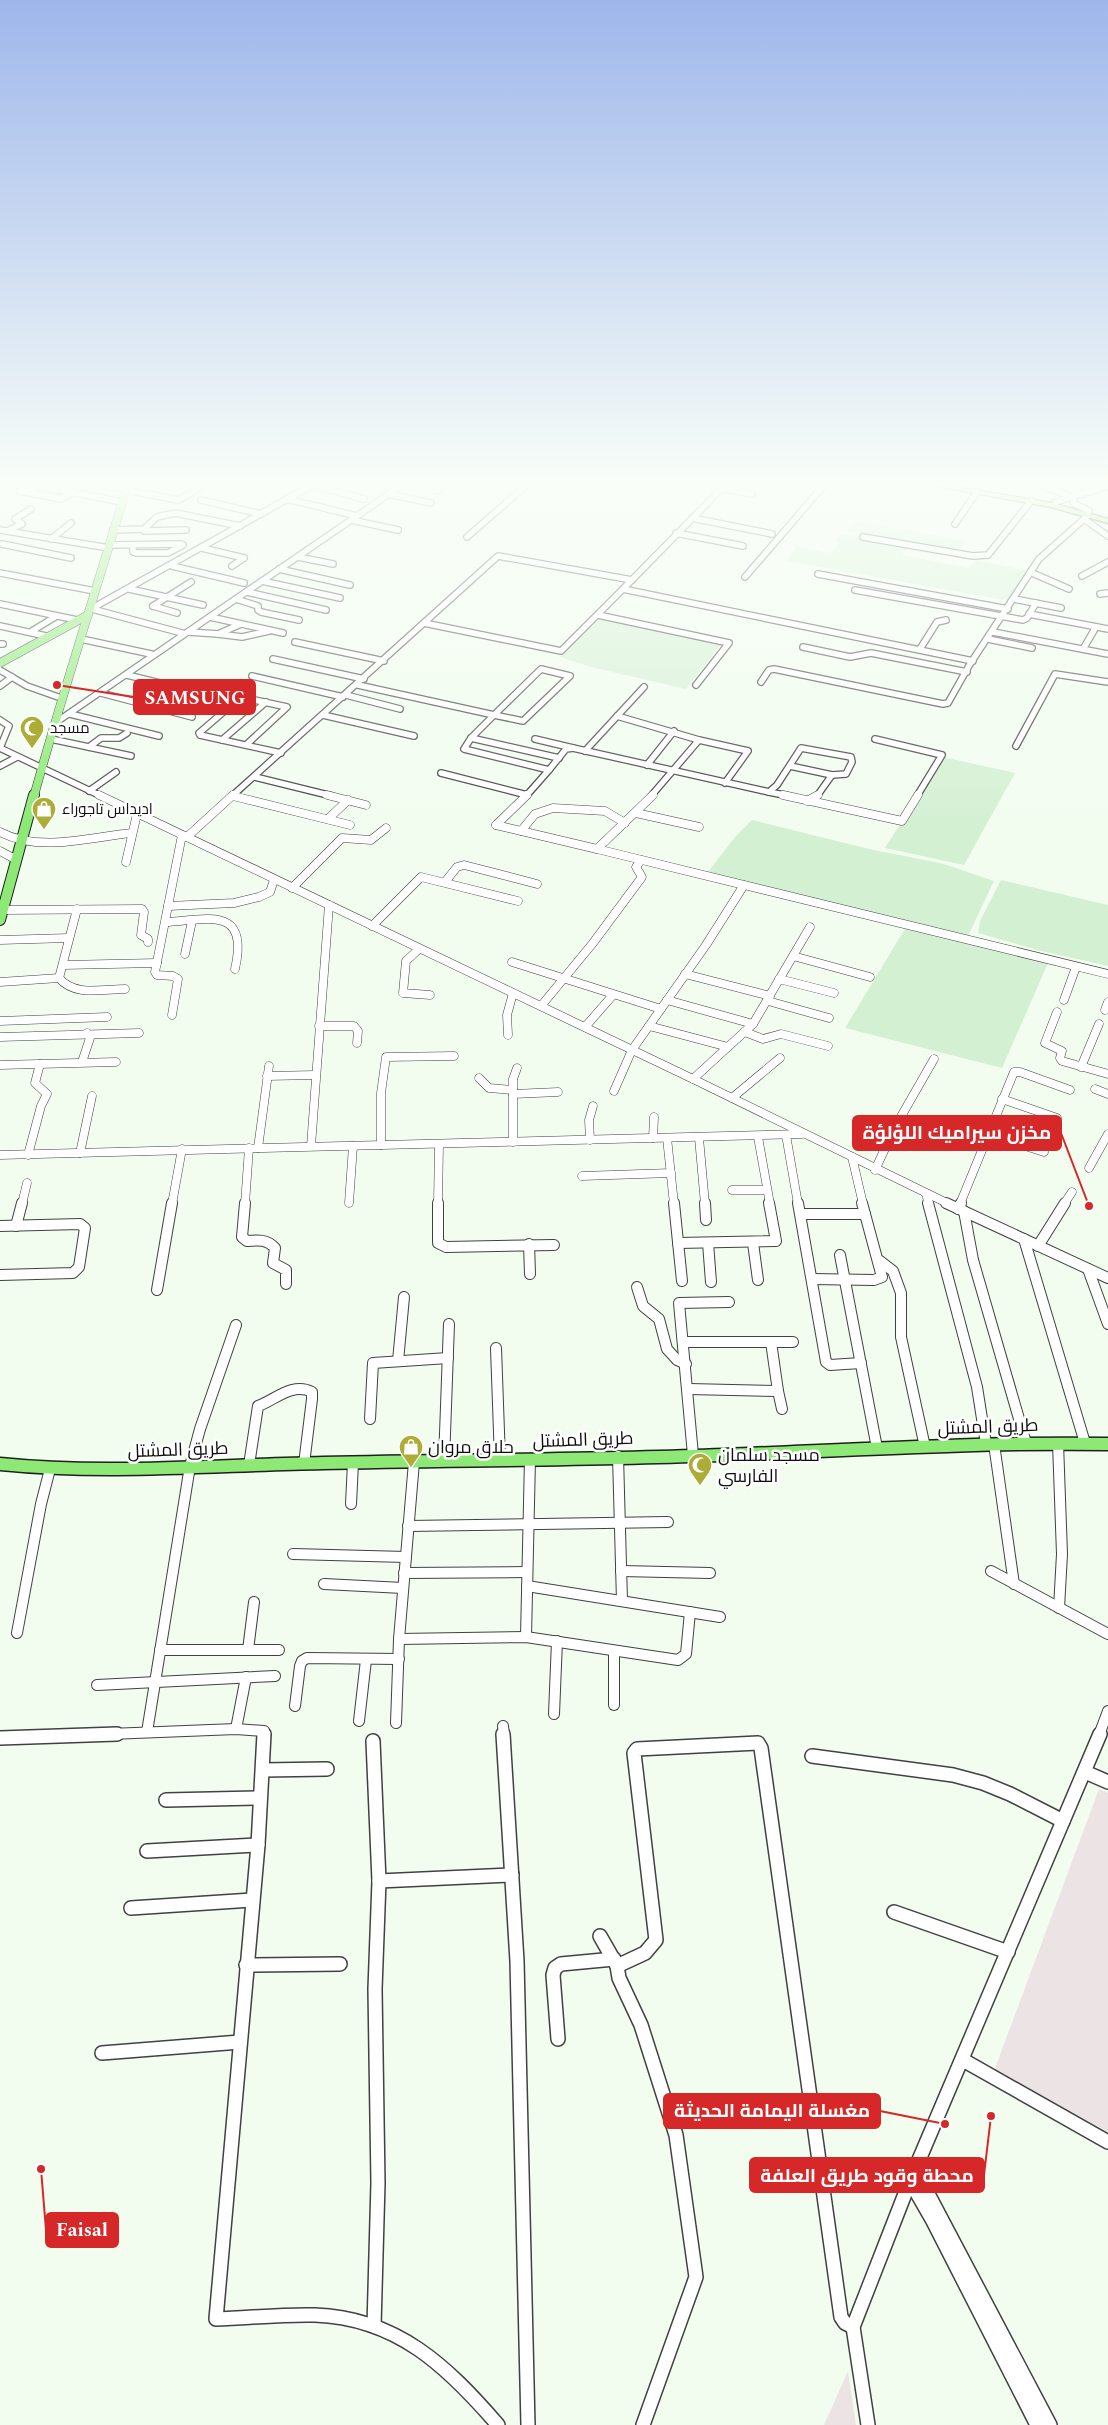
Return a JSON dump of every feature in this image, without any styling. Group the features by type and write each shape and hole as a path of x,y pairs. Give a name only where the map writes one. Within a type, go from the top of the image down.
{"main road":[{"path":"0,920 20,841 51,739 60,698 94,596"},
{"path":"0,663 90,611"},
{"name":"طريق المشتل","path":"0,1464 50,1469 126,1469 500,1460 1026,1443 1108,1444"}],"street":[{"path":"90,611 116,596"},
{"path":"162,596 203,605"},
{"path":"55,723 240,596"},
{"path":"265,596 326,610"},
{"path":"332,596 340,598"},
{"path":"172,1015 179,983 178,979 173,976 155,975 168,906 185,836 234,796 455,596"},
{"path":"424,623 558,651 564,650 617,596"},
{"path":"659,596 973,660"},
{"path":"887,596 1002,618 1023,620 1036,603"},
{"path":"938,596 1008,609"},
{"path":"761,682 769,670 774,669 943,704 950,702 973,660 1016,596"},
{"path":"166,597 152,606 177,613"},
{"path":"236,599 258,606 258,610 261,612 299,620"},
{"path":"1014,599 1061,608"},
{"path":"0,604 76,620"},
{"path":"90,611 186,632 242,637 271,631"},
{"path":"1029,614 1108,629"},
{"path":"598,615 727,642 729,645 696,686"},
{"path":"32,631 55,617"},
{"path":"210,617 283,633"},
{"path":"920,649 937,622 946,620"},
{"path":"218,634 241,624"},
{"path":"0,632 3,627 46,636"},
{"path":"1083,649 1096,627"},
{"path":"993,632 1108,654"},
{"path":"81,639 151,654"},
{"path":"988,639 1032,648"},
{"path":"295,642 384,661"},
{"path":"803,647 853,657 864,652 871,653 967,672"},
{"path":"273,659 364,679"},
{"path":"358,685 496,715 525,720 570,675 542,669 496,715 471,738 464,746 466,750 549,770"},
{"path":"0,670 33,689 60,698"},
{"path":"1016,746 1055,674 1059,673 1108,682"},
{"path":"127,674 221,698"},
{"path":"252,676 400,709"},
{"path":"0,686 12,677"},
{"path":"584,751 644,687"},
{"path":"101,693 192,717"},
{"path":"246,745 287,708 241,698 199,732 200,735 281,754"},
{"path":"222,740 266,702"},
{"path":"70,714 159,736"},
{"path":"323,715 414,736"},
{"path":"617,716 699,740 748,751 725,783"},
{"path":"0,720 9,726 0,748 693,1079 875,1170 1108,1278"},
{"path":"647,765 674,732"},
{"path":"88,747 101,738 119,738 127,733"},
{"path":"471,738 558,758"},
{"path":"51,739 131,756"},
{"path":"535,739 895,821 904,820 942,755 875,739"},
{"path":"597,849 636,812 674,771 699,740"},
{"path":"769,792 804,747 851,757 852,762 846,774 832,775 790,766"},
{"path":"573,748 566,749 527,795 496,825 1108,974"},
{"path":"0,766 18,756"},
{"path":"90,791 116,772"},
{"path":"441,773 527,795"},
{"path":"807,801 817,797 832,775"},
{"path":"255,777 366,805"},
{"path":"234,796 350,825"},
{"path":"328,819 348,800"},
{"path":"521,831 535,814 553,808 605,812 625,823"},
{"path":"636,812 698,827"},
{"path":"126,862 137,814"},
{"path":"292,888 342,838 371,840 386,828"},
{"path":"0,832 20,841 72,840 101,834 132,833"},
{"path":"0,851 15,859"},
{"path":"541,1006 605,930 642,877 636,866 641,860"},
{"path":"444,882 457,867 464,864 537,884"},
{"path":"372,926 420,878 426,877 518,901"},
{"path":"168,906 249,900 268,893 272,888 274,880"},
{"path":"614,1091 632,1050 744,885"},
{"path":"311,1146 329,905"},
{"path":"77,909 59,978 62,984 70,988 125,989"},
{"path":"3,910 142,909 144,912 141,935 148,939 148,942"},
{"path":"185,954 192,920"},
{"path":"166,922 221,920 236,927 239,944 234,969"},
{"path":"693,1079 753,1024 810,927"},
{"path":"0,940 69,938"},
{"path":"419,949 406,961 403,993 430,995"},
{"path":"793,956 870,977"},
{"path":"512,962 564,980 661,1009"},
{"path":"63,965 157,963"},
{"path":"1064,1000 1076,967"},
{"path":"685,974 829,1018"},
{"path":"0,982 59,978"},
{"path":"779,979 834,993"},
{"path":"508,1035 508,1015 513,993"},
{"path":"585,1027 613,995"},
{"path":"667,1000 753,1024"},
{"path":"1105,1010 1108,1002"},
{"path":"1057,1012 1045,1043 1062,1051 1060,1058 1062,1061 1108,1074"},
{"path":"0,1021 107,1017"},
{"path":"1081,1067 1099,1024"},
{"path":"319,1026 354,1026 358,1031 356,1043"},
{"path":"649,1026 728,1047"},
{"path":"745,1032 766,1040 772,1040 781,1034 828,1046"},
{"path":"82,1062 90,1038 87,1033"},
{"path":"0,1037 87,1033 139,1034"},
{"path":"381,1145 381,1093 386,1057 454,1056"},
{"path":"732,1098 780,1058"},
{"path":"875,1170 895,1127 934,1059"},
{"path":"0,1065 116,1062"},
{"path":"28,1155 41,1106 47,1094 35,1083 40,1064"},
{"path":"269,1066 254,1148 242,1237 247,1241 263,1240 270,1242 275,1248 274,1263 286,1270 286,1284"},
{"path":"513,1142 513,1092 517,1068"},
{"path":"1026,1443 973,1260 961,1210 988,1134 1016,1072 1070,1090"},
{"path":"267,1076 315,1075"},
{"path":"479,1078 482,1086 487,1089 513,1092 558,1092"},
{"path":"1095,1089 1108,1094"},
{"path":"80,1153 92,1096"},
{"path":"1002,1100 1057,1118"},
{"path":"590,1140 589,1120 593,1106"},
{"path":"653,1138 654,1117"},
{"path":"0,1154 28,1155 182,1149 758,1137 802,1134"},
{"path":"988,1134 1044,1152"},
{"path":"1089,1168 1108,1134"},
{"path":"786,1135 826,1362 830,1365 860,1364"},
{"path":"678,1243 774,1242 777,1238 758,1137"},
{"path":"667,1138 682,1282"},
{"path":"699,1138 706,1220"},
{"path":"439,1144 438,1243 446,1248 529,1244 554,1245"},
{"path":"349,1203 353,1146"},
{"path":"157,1290 182,1149"},
{"path":"812,1279 879,1279 883,1274 865,1214 852,1157"},
{"path":"582,1176 671,1173"},
{"path":"16,1226 27,1183"},
{"path":"732,1190 767,1190"},
{"path":"1038,1246 1072,1192"},
{"path":"926,1194 977,1387 990,1444 1014,1584"},
{"path":"801,1214 865,1214"},
{"path":"0,1226 80,1224 85,1228 79,1267 73,1273 0,1274"},
{"path":"1024,1239 1085,1443"},
{"path":"708,1243 711,1282"},
{"path":"753,1243 758,1280"},
{"path":"529,1244 530,1274"},
{"path":"840,1255 877,1448"},
{"path":"880,1261 893,1271 901,1293 901,1337 925,1447"},
{"path":"1088,1269 1108,1324"},
{"path":"637,1287 643,1306 659,1319 667,1349 677,1360 686,1364"},
{"path":"398,1361 404,1297"},
{"path":"694,1454 679,1303 729,1302"},
{"path":"444,1461 448,1324"},
{"path":"147,1732 190,1466 200,1429 236,1326"},
{"path":"684,1342 794,1342"},
{"path":"771,1342 782,1410"},
{"path":"496,1348 500,1460"},
{"path":"370,1419 371,1366 377,1362 448,1358"},
{"path":"248,1465 258,1406 270,1402 283,1392 308,1390 312,1394 304,1464"},
{"path":"688,1390 778,1391"},
{"path":"1058,1443 1062,1554 1060,1608"},
{"path":"618,1456 622,1601"},
{"path":"526,1637 530,1459"},
{"path":"396,1723 399,1639 414,1462"},
{"path":"351,1504 353,1463"},
{"path":"17,1633 41,1504 50,1469"},
{"path":"408,1526 668,1522"},
{"path":"293,1554 406,1557"},
{"path":"621,1571 710,1573"},
{"path":"990,1571 1108,1634"},
{"path":"404,1574 527,1572"},
{"path":"324,1584 403,1588"},
{"path":"527,1586 720,1617"},
{"path":"248,1650 254,1602"},
{"path":"399,1639 526,1637 678,1660 686,1654 690,1612"},
{"path":"554,1714 557,1641"},
{"path":"160,1650 279,1650"},
{"path":"614,1651 614,1705"},
{"path":"296,1706 300,1666 302,1661 307,1658 399,1659"},
{"path":"359,1721 366,1660"},
{"path":"97,1685 275,1676"},
{"path":"236,1729 246,1677"},
{"path":"868,2425 853,2327 913,2176 1085,1772 1108,1711"},
{"path":"503,1726 517,1961 528,2425"},
{"path":"0,1738 236,1729 264,1731 258,1845 216,2319 316,2315 346,2317 398,2335 431,2355 466,2387 498,2425"},
{"path":"372,1741 379,1881 375,1989 378,2183 374,2326"},
{"path":"558,2039 553,1975 555,1968 561,1964 616,1963 646,1954 653,1949 656,1940 634,1753 637,1749 758,1743 762,1754 786,1939 841,2317 844,2323 853,2327"},
{"path":"812,1756 953,1775 1001,1790 1063,1821"},
{"path":"263,1770 327,1768"},
{"path":"1085,1772 1108,1782"},
{"path":"166,1800 259,1798"},
{"path":"147,1851 258,1845"},
{"path":"379,1881 512,1874"},
{"path":"131,1908 252,1900"},
{"path":"894,1912 957,1932 1008,1952"},
{"path":"600,1936 616,1963 619,1978 641,2025 676,2135 696,2278 643,2425"},
{"path":"246,1965 340,1964"},
{"path":"102,2053 240,2042"},
{"path":"963,2060 1108,2142"},
{"path":"913,2176 933,2220 1037,2425"},
{"path":"913,2176 1050,2425"}],"shaded area":[{"path":"1099,1789 1108,1793 1108,2132 994,2071"},
{"path":"848,2371 856,2425 824,2425"}],"green space":[{"path":"983,596 1013,596 1010,601"},
{"path":"601,619 722,643 686,689 595,668 560,657 590,627"},
{"path":"943,757 1015,773 964,865 885,848"},
{"path":"752,820 869,849 944,864 994,881 968,936 708,872 735,837"},
{"path":"1001,880 1108,905 1108,966 1037,950 978,933 980,921"},
{"path":"906,927 1048,963 1002,1068 845,1028"}],"place":[{"name":"SAMSUNG","path":"57,685"},
{"name":"مسجد","path":"32,749"},
{"name":"اديداس تاجوراء","path":"44,830"},
{"name":"مخزن سيراميك اللؤلؤة","path":"1089,1206"},
{"name":"حلاق مروان","path":"411,1468"},
{"name":"مسجد سلمان الفارسي","path":"700,1486"},
{"name":"محطة وقود طريق العلفة","path":"991,2116"},
{"name":"مغسلة اليمامة الحديثة","path":"945,2124"},
{"name":"Faisal","path":"41,2169"}]}
